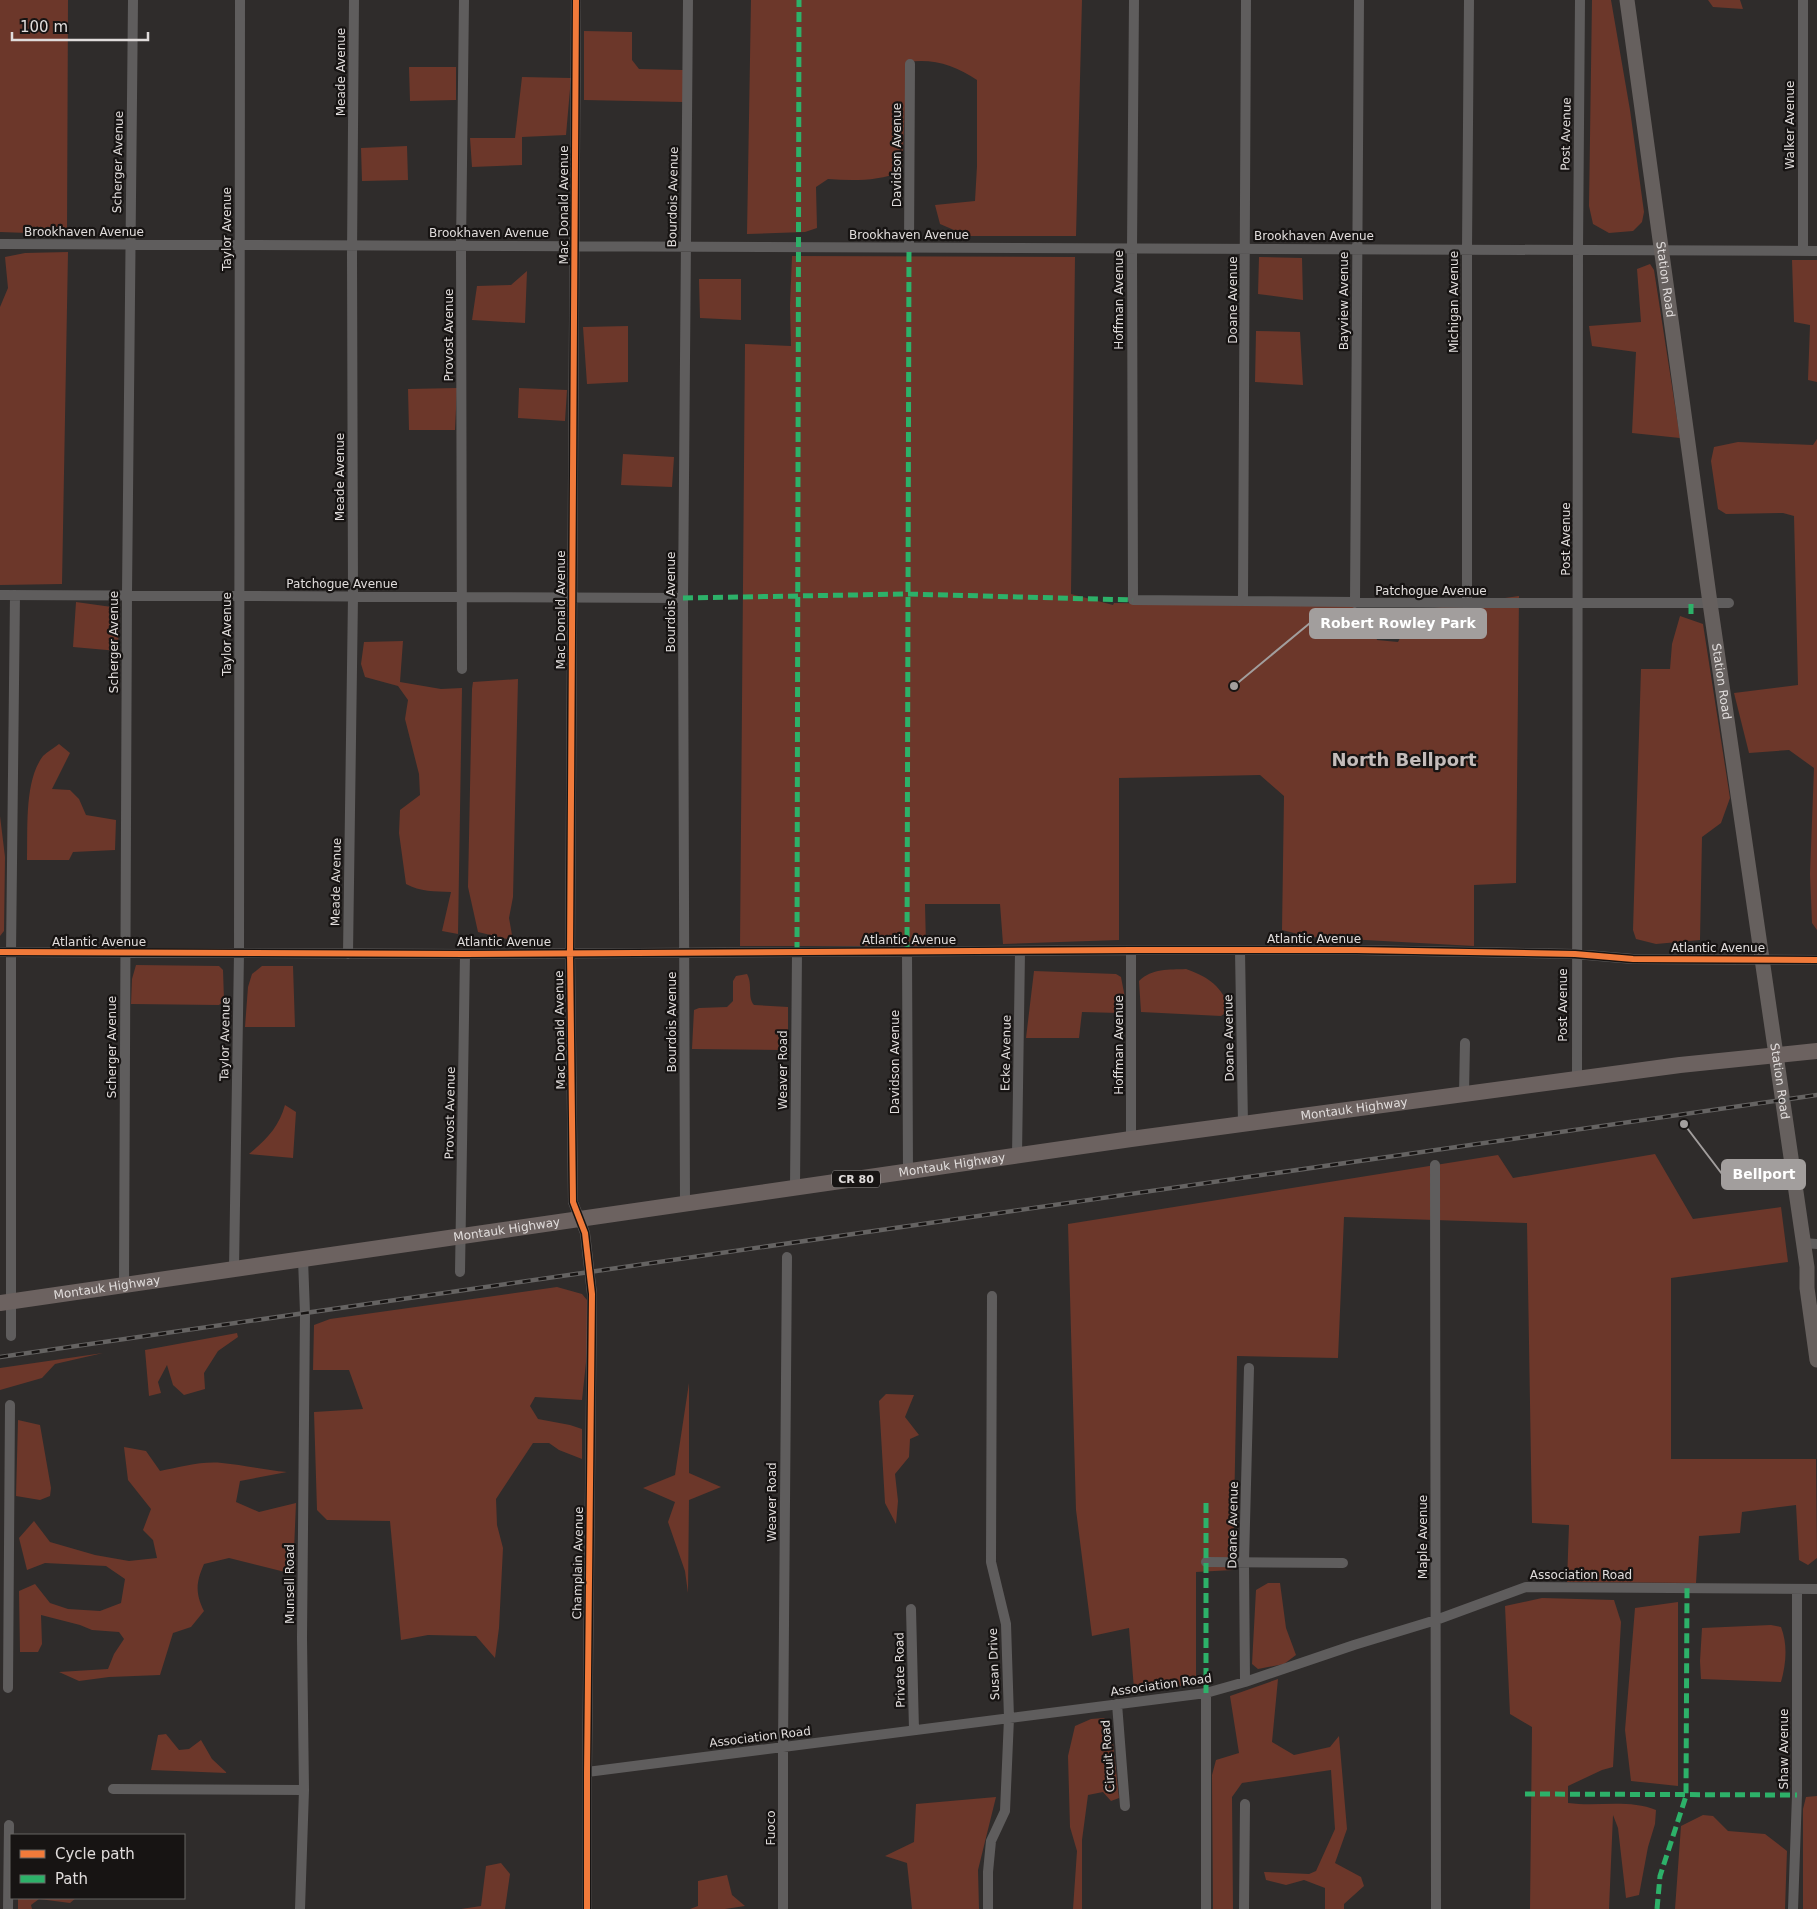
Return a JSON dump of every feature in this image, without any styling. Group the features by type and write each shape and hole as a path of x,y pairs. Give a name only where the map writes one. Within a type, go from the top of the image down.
{"main road":[{"name":"Station Road","path":"1627,0 1710,603 1762,960 1776,1054 1810,1244 1807,1288 1817,1360"},
{"name":"Montauk Highway","path":"5,1302 1132,1139 1680,1064 1817,1050"}],"street":[{"name":"Scherger Avenue","path":"124,1284 132,0"},
{"name":"Taylor Avenue","path":"234,1269 239,953 240,0"},
{"name":"Meade Avenue","path":"348,954 353,596 352,245 354,0"},
{"name":"Provost Avenue","path":"462,669 461,246 464,0"},
{"name":"Mac Donald Avenue","path":"576,0 576,246 570,953 573,1202 580,1219"},
{"name":"Bourdois Avenue","path":"685,1204 683,598 688,0"},
{"name":"Hoffman Avenue","path":"1133,600 1132,248 1134,0"},
{"name":"Doane Avenue","path":"1243,600 1246,0"},
{"name":"Bayview Avenue","path":"1355,603 1359,0"},
{"name":"Michigan Avenue","path":"1467,604 1467,250 1470,0"},
{"name":"Post Avenue","path":"1577,1079 1575,954 1580,0"},
{"name":"Walker Avenue","path":"1803,0 1803,251"},
{"name":"Davidson Avenue","path":"910,64 910,247"},
{"name":"Brookhaven Avenue","path":"0,244 1817,251"},
{"name":"Patchogue Avenue","path":"0,595 127,594 683,598"},
{"path":"11,1336 5,1302 15,595"},
{"name":"Patchogue Avenue","path":"1133,600 1467,604 1729,603"},
{"name":"Atlantic Avenue","path":"0,952 465,954 1020,950 1393,951 1575,954 1633,959 1817,960"},
{"name":"Ecke Avenue","path":"1017,1156 1020,950"},
{"name":"Hoffman Avenue","path":"1131,950 1132,1139"},
{"name":"Doane Avenue","path":"1240,951 1243,1124"},
{"name":"Weaver Road","path":"795,1188 796,952"},
{"name":"Davidson Avenue","path":"907,952 908,1172"},
{"name":"Provost Avenue","path":"460,1272 465,954"},
{"path":"1464,1094 1465,1043"},
{"name":"Maple Avenue","path":"1435,1165 1436,1909"},
{"name":"Champlain Avenue","path":"580,1219 585,1233 592,1300 587,1909"},
{"name":"Weaver Road","path":"783,1747 787,1257"},
{"name":"Munsell Road","path":"300,1909 304,1790 302,1630 305,1298 303,1259"},
{"name":"Susan Drive","path":"988,1909 988,1872 991,1841 1005,1811 1009,1718 1006,1624 991,1562 992,1296"},
{"name":"Doane Avenue","path":"1246,1682 1244,1562 1249,1368"},
{"path":"8,1688 4,1656 10,1405"},
{"path":"1206,1562 1342,1563"},
{"name":"Association Road","path":"587,1772 1206,1693 1246,1682 1354,1645 1436,1620 1526,1587 1817,1589"},
{"name":"Shaw Avenue","path":"1793,1909 1797,1795 1797,1589"},
{"name":"Private Road","path":"911,1609 914,1730"},
{"path":"1206,1693 1206,1909"},
{"name":"Circuit Road","path":"1117,1704 1125,1806"},
{"name":"Fuoco","path":"783,1747 784,1909"},
{"path":"113,1789 304,1790"},
{"path":"1244,1909 1245,1804"},
{"path":"8,1909 9,1825"}],"shaded area":[{"path":"0,0 68,0 67,233 0,232"},
{"path":"751,0 1082,0 1076,236 968,236 940,224 935,205 975,201 977,80 960,70 944,64 926,61 907,62 902,172 865,180 828,179 816,187 817,228 805,232 747,234"},
{"path":"1592,0 1611,0 1630,110 1644,212 1642,222 1633,231 1609,233 1593,224 1589,206"},
{"path":"1708,0 1740,0 1743,9 1713,7"},
{"path":"584,31 632,32 632,60 639,69 683,70 683,102 584,100"},
{"path":"409,67 456,67 456,100 410,101"},
{"path":"522,77 571,78 566,135 522,137 522,165 472,167 470,138 515,138"},
{"path":"407,146 408,180 362,181 361,148"},
{"path":"68,252 62,584 0,585 0,307 8,288 5,257 25,253"},
{"path":"792,256 1075,257 1071,594 1113,605 1114,603 1355,606 1355,615 1369,616 1377,640 1398,642 1414,611 1519,596 1516,883 1474,885 1474,946 1310,937 1282,930 1284,796 1260,775 1119,778 1119,940 1003,944 1000,904 925,904 926,946 740,946 745,344 791,346"},
{"path":"1259,257 1302,258 1303,300 1258,294"},
{"path":"1792,260 1817,260 1817,382 1808,380 1810,325 1794,322"},
{"path":"1650,264 1654,270 1680,438 1632,433 1636,352 1592,346 1589,326 1641,322 1637,269"},
{"path":"527,271 525,323 472,320 477,286 511,285"},
{"path":"699,279 741,279 741,320 700,318"},
{"path":"628,326 628,382 587,384 583,327"},
{"path":"1256,331 1300,332 1303,385 1255,382"},
{"path":"457,388 455,430 409,430 408,389"},
{"path":"519,388 567,390 565,421 518,418"},
{"path":"1817,439 1817,930 1812,923 1810,874 1814,768 1789,750 1749,753 1734,693 1798,685 1794,516 1783,513 1726,514 1718,509 1711,461 1714,447 1738,442 1813,445"},
{"path":"623,454 674,457 672,487 621,485"},
{"path":"76,602 119,608 118,651 73,647"},
{"path":"1680,616 1703,624 1730,798 1721,823 1702,837 1700,940 1656,944 1636,939 1633,930 1641,669 1670,669 1672,644"},
{"path":"403,641 400,682 441,689 462,688 458,934 442,931 451,892 422,890 406,884 399,833 400,810 420,795 419,774 405,719 408,700 398,686 365,677 361,664 364,642"},
{"path":"518,679 513,897 509,918 512,935 507,939 478,932 468,887 472,689 473,682"},
{"path":"59,744 70,753 52,789 70,790 79,799 86,815 116,820 115,850 73,852 69,860 27,860 28,806 33,778 43,756"},
{"path":"0,816 5,857 4,931 0,936"},
{"path":"136,965 219,966 223,970 224,1000 219,1005 131,1004 132,979"},
{"path":"262,966 293,966 295,1027 245,1027 248,987 252,974"},
{"path":"1186,969 1214,984 1223,994 1231,1009 1221,1016 1141,1012 1139,981 1155,972"},
{"path":"1034,971 1116,974 1121,977 1125,998 1119,1013 1082,1012 1079,1038 1026,1038"},
{"path":"747,974 754,1005 788,1007 788,1047 782,1050 692,1049 694,1010 699,1008 727,1007 733,1001 733,981 736,976"},
{"path":"285,1105 296,1112 293,1158 249,1154 271,1132 279,1120"},
{"path":"1655,1154 1693,1219 1781,1207 1788,1262 1671,1278 1671,1459 1816,1459 1817,1558 1808,1565 1799,1560 1796,1505 1742,1512 1740,1533 1699,1536 1696,1583 1567,1582 1569,1525 1532,1523 1527,1223 1344,1217 1338,1358 1237,1356 1233,1570 1196,1572 1196,1685 1134,1689 1129,1628 1092,1636 1076,1510 1068,1224 1498,1155 1513,1178"},
{"path":"557,1287 582,1294 592,1306 582,1400 535,1397 530,1406 538,1419 582,1429 582,1459 559,1450 549,1443 533,1443 496,1499 497,1525 503,1548 499,1628 495,1658 476,1636 428,1635 401,1640 390,1521 327,1520 317,1510 314,1412 363,1409 349,1370 313,1370 314,1325 330,1319"},
{"path":"237,1333 238,1337 218,1351 204,1373 205,1389 184,1395 173,1385 167,1365 158,1382 161,1393 149,1396 145,1350"},
{"path":"103,1353 55,1364 42,1378 0,1390 0,1368"},
{"path":"689,1383 689,1473 721,1487 689,1500 688,1593 685,1571 668,1522 675,1502 643,1488 675,1475"},
{"path":"886,1394 914,1395 905,1417 919,1435 910,1439 909,1457 895,1474 898,1501 896,1524 885,1503 879,1401"},
{"path":"18,1420 40,1425 51,1488 50,1496 40,1500 16,1496"},
{"path":"124,1447 146,1451 160,1471 214,1463 287,1472 240,1481 236,1502 259,1512 296,1503 293,1574 229,1558 204,1564 199,1576 198,1593 204,1611 191,1627 173,1633 160,1675 109,1677 79,1681 59,1672 108,1669 114,1654 124,1639 119,1632 92,1630 41,1615 42,1644 38,1652 20,1652 19,1591 35,1584 50,1603 68,1609 100,1611 121,1603 125,1579 106,1566 45,1563 27,1570 19,1538 34,1521 50,1542 95,1555 129,1561 157,1558 153,1540 143,1530 151,1509 128,1480"},
{"path":"1268,1583 1280,1583 1286,1628 1296,1655 1284,1664 1258,1669 1252,1664 1256,1590"},
{"path":"1542,1598 1614,1600 1621,1622 1613,1767 1602,1770 1568,1786 1568,1803 1624,1804 1656,1810 1655,1824 1648,1847 1639,1895 1626,1898 1618,1828 1613,1815 1609,1909 1530,1909 1532,1727 1510,1714 1505,1606"},
{"path":"1678,1602 1678,1786 1631,1781 1625,1730 1635,1608"},
{"path":"1771,1625 1781,1627 1785,1641 1785,1661 1781,1682 1701,1679 1702,1628"},
{"path":"1278,1679 1272,1742 1294,1755 1330,1747 1339,1736 1347,1829 1335,1863 1361,1877 1364,1886 1344,1904 1344,1909 1325,1909 1325,1888 1304,1880 1286,1885 1266,1880 1264,1872 1309,1874 1316,1871 1335,1829 1331,1770 1242,1783 1232,1797 1233,1909 1213,1909 1212,1775 1216,1760 1239,1753 1230,1696"},
{"path":"1104,1718 1111,1725 1119,1798 1111,1801 1103,1792 1088,1795 1082,1840 1082,1909 1073,1909 1077,1851 1070,1827 1068,1756 1075,1726 1091,1719"},
{"path":"166,1734 179,1750 189,1749 201,1740 212,1759 227,1773 151,1770 158,1735"},
{"path":"1817,1796 1817,1909 1803,1909 1803,1809 1806,1797"},
{"path":"996,1797 978,1870 979,1909 912,1909 907,1863 885,1856 914,1842 916,1804"},
{"path":"1703,1815 1713,1816 1728,1831 1765,1834 1787,1851 1785,1909 1675,1909 1681,1826"},
{"path":"501,1863 510,1874 505,1909 461,1909 481,1906 486,1866"},
{"path":"727,1875 732,1895 745,1906 725,1909 690,1909 698,1906 698,1881"},
{"path":"18,1899 39,1899 31,1905 32,1909 18,1909"},
{"path":"39,1899 75,1899 70,1903"}],"railway":[{"path":"0,1357 1817,1095"}],"marked path":[{"path":"797,952 799,0"},
{"path":"907,952 909,247"},
{"path":"683,598 908,594 1133,600"},
{"path":"1691,604 1691,617"},
{"path":"1206,1501 1206,1693"},
{"path":"1657,1909 1660,1876 1686,1796 1687,1588"},
{"path":"1525,1794 1797,1795"}],"cycle path":[{"path":"576,0 570,953 573,1202 585,1233 592,1294 587,1909"},
{"path":"0,952 465,954 1356,950 1575,954 1633,959 1817,960"}],"place":[{"name":"Robert Rowley Park","path":"1234,686"},
{"name":"Bellport","path":"1684,1124"}],"district":[{"name":"North Bellport","path":"1404,759"}]}
